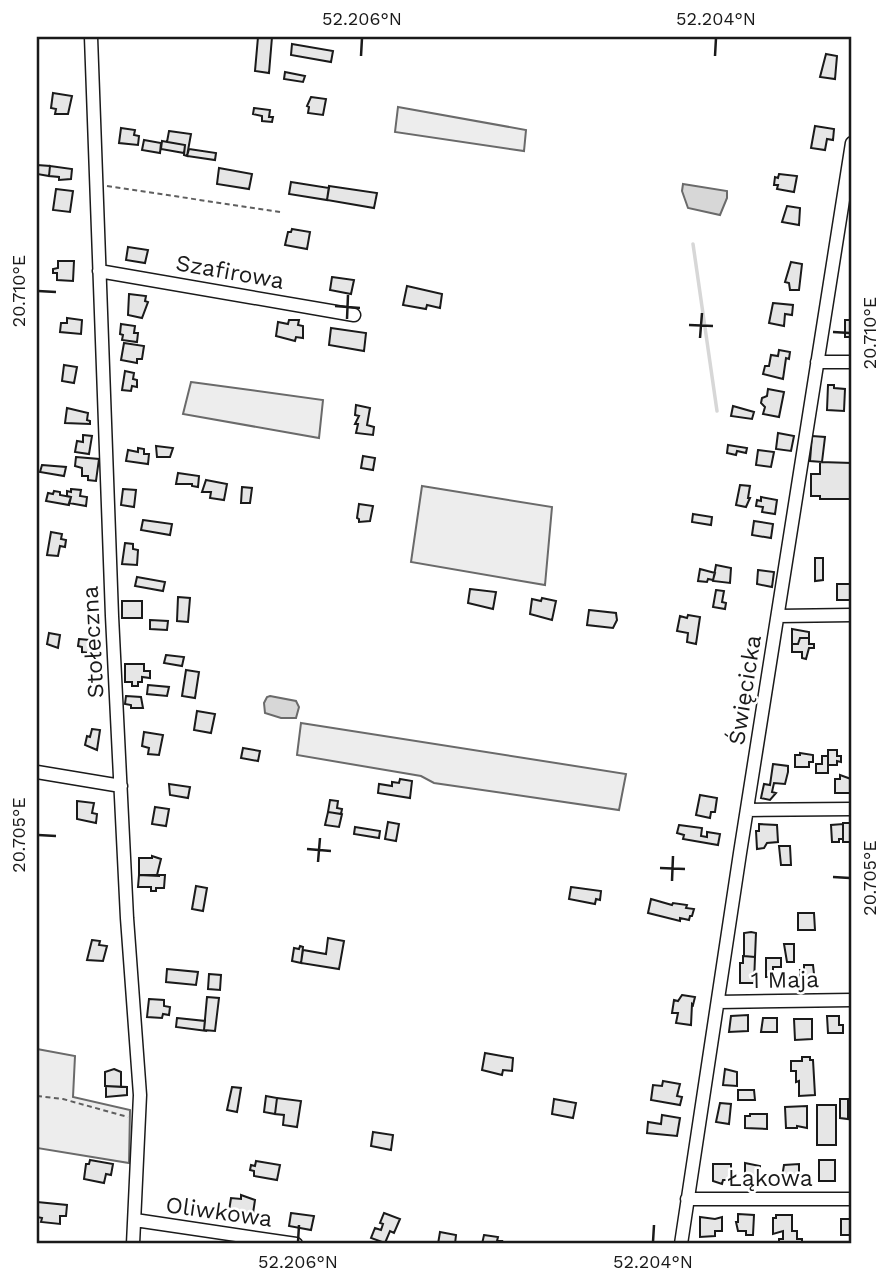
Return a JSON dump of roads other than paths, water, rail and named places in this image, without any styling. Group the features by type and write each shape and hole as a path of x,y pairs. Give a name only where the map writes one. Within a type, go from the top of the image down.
{"street":[{"name":"Stołeczna","path":"91,37 121,786 140,1095 133,1244"},
{"name":"Święcicka","path":"681,1244 852,143"},
{"name":"Szafirowa","path":"99,271 354,314"},
{"path":"817,362 852,362"},
{"path":"778,616 852,615"},
{"path":"37,772 121,786"},
{"path":"747,810 852,808"},
{"name":"1 Maja","path":"718,1002 852,1000"},
{"name":"Łąkowa","path":"687,1199 852,1199"},
{"name":"Oliwkowa","path":"135,1220 296,1244"}],"waterway":[{"path":"693,244 717,411"}]}
